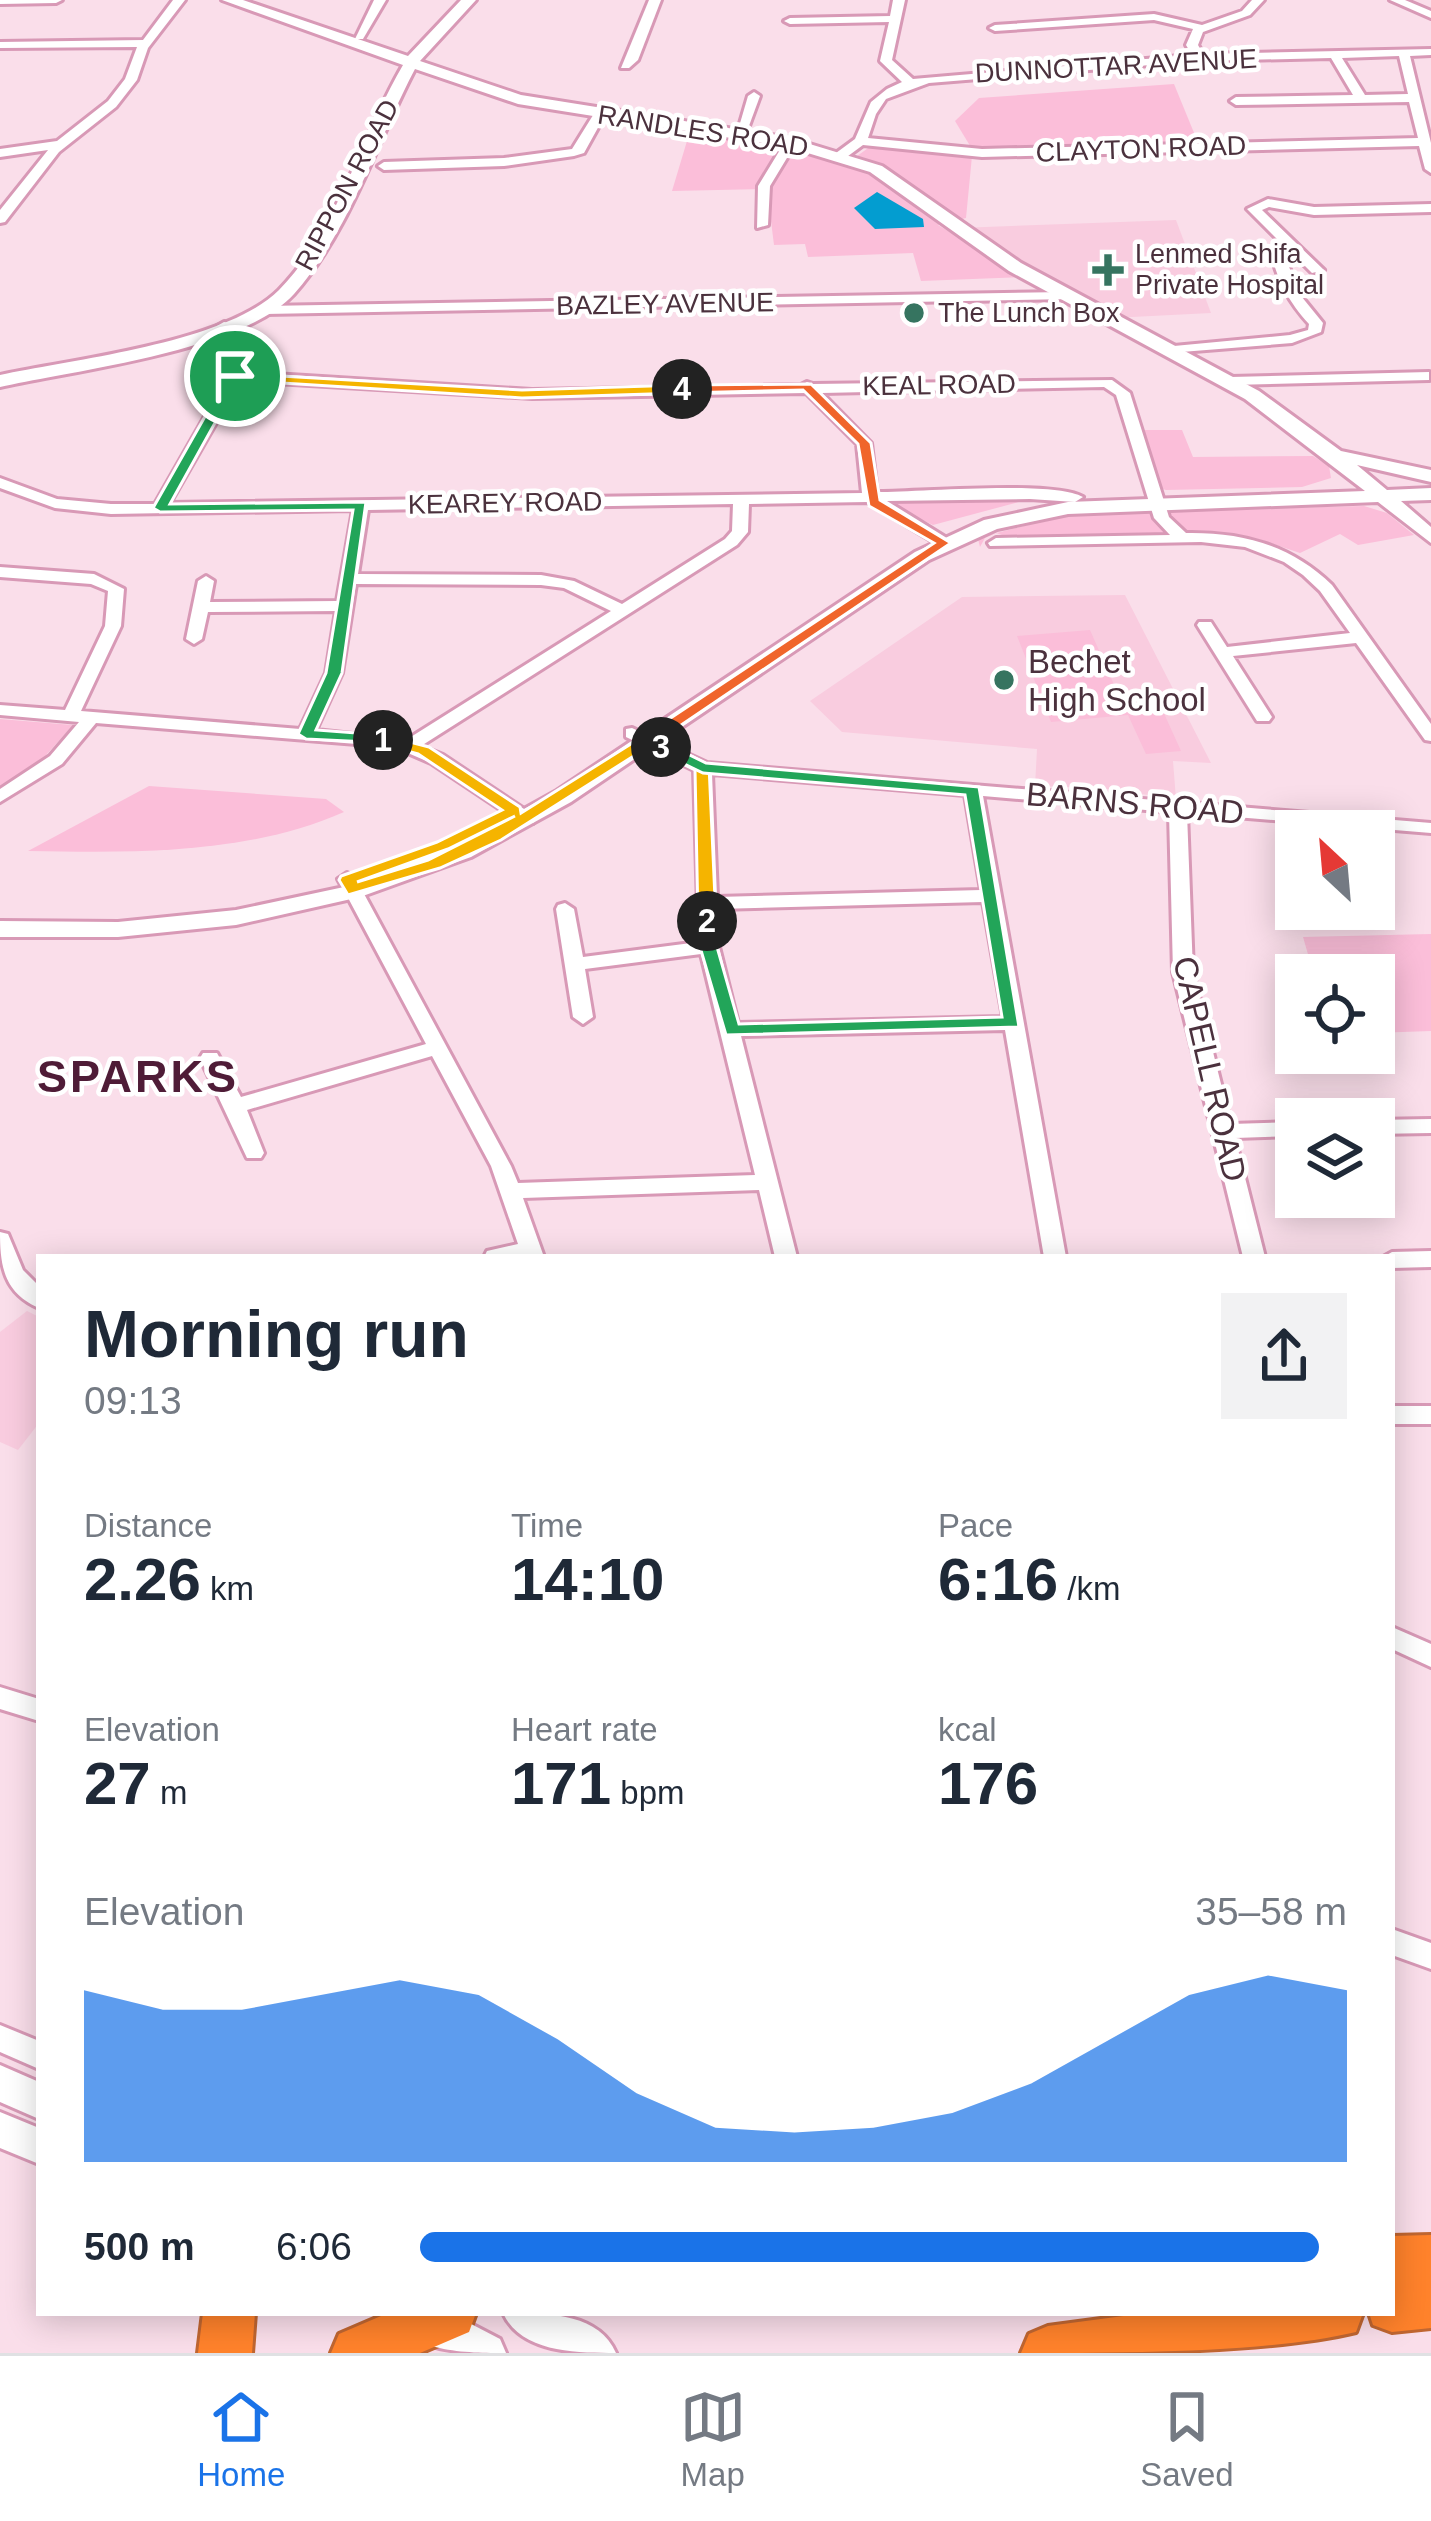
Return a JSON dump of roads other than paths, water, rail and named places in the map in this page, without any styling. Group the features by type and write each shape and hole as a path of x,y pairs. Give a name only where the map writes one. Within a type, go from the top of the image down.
{"highway":[{"path":"1395,2262 1431,2261"},
{"path":"1395,2306 1431,2302"},
{"path":"225,2353 230,2316"},
{"path":"358,2353 429,2316"},
{"path":"1048,2353 1315,2316"}],"street":[{"path":"0,1 56,0"},
{"path":"2,215 23,182 112,104 130,80 146,43 179,0"},
{"path":"229,0 410,66"},
{"path":"247,0 382,45 410,66"},
{"path":"359,37 380,0"},
{"name":"RIPPON ROAD","path":"0,380 224,326 265,310 294,285 410,66 469,0"},
{"path":"625,66 632,60 656,0"},
{"path":"840,155 860,141 873,104 910,83 886,63 899,0"},
{"path":"1198,58 1192,40 1202,28 1246,13 1258,0"},
{"path":"1396,0 1431,15"},
{"path":"995,28 1154,17 1202,28"},
{"path":"790,21 894,19"},
{"path":"382,45 430,42"},
{"path":"0,45 146,43"},
{"name":"DUNNOTTAR AVENUE","path":"910,83 1198,58 1431,52"},
{"path":"1404,54 1431,169"},
{"path":"1335,56 1361,99"},
{"name":"RANDLES ROAD","path":"410,66 504,95"},
{"name":"RANDLES ROAD","path":"410,66 504,95 599,115 740,134 840,155 896,180 1000,258 1231,381 1387,492 1429,511"},
{"path":"740,134 754,96"},
{"path":"1236,101 1411,98"},
{"path":"384,166 504,162 574,152 580,150 599,115"},
{"name":"CLAYTON ROAD","path":"860,141 973,153 1427,149"},
{"path":"762,225 764,186 790,143"},
{"path":"0,153 59,146"},
{"path":"1317,270 1253,209 1268,203 1320,211 1431,208"},
{"path":"1174,350 1292,339 1314,332 1316,322 1289,295 1281,276 1278,253 1281,245 1289,244"},
{"name":"BAZLEY AVENUE","path":"265,310 1064,289"},
{"path":"160,508 235,376 232,339 224,326"},
{"name":"KEAL ROAD","path":"235,376 532,394 807,386 1112,385 1123,393 1164,523 1180,536"},
{"path":"1231,381 1429,376"},
{"path":"386,386 420,401 530,402"},
{"path":"807,386 864,443 870,497 937,539 1029,514 1155,500 1387,492 1429,511"},
{"path":"1316,491 1339,480 1336,454 1431,476"},
{"name":"KEAREY ROAD","path":"0,483 71,506 160,508 1075,497"},
{"path":"0,928 86,931 171,926 271,912 434,864 521,815 937,539 994,512 1075,497 1155,500 1387,492"},
{"path":"410,745 731,542 740,532 741,501"},
{"path":"306,734 334,673 361,505"},
{"path":"996,543 1154,541 1180,536 1252,543 1295,558 1326,588 1431,736"},
{"path":"0,572 94,579 116,589 113,626 71,716"},
{"path":"351,580 542,580 568,584 622,611"},
{"path":"194,639 206,581"},
{"path":"203,607 345,606"},
{"path":"1205,625 1263,717"},
{"path":"1224,652 1362,638"},
{"path":"0,710 410,745 521,815"},
{"path":"0,797 56,760 92,717"},
{"name":"BARNS ROAD","path":"640,736 703,768 1431,828"},
{"path":"703,768 709,947 785,1254"},
{"path":"973,790 1053,1254"},
{"name":"CAPELL ROAD","path":"1178,807 1183,972 1253,1254"},
{"path":"0,915 90,918 196,910 351,885"},
{"path":"351,885 513,1191 532,1253"},
{"path":"706,903 989,896"},
{"path":"565,909 583,1017"},
{"path":"574,964 709,947"},
{"path":"732,1030 1012,1023"},
{"path":"235,1106 438,1047"},
{"path":"210,1058 254,1153"},
{"path":"1395,1127 1431,1126"},
{"path":"1222,1131 1275,1130"},
{"path":"513,1191 767,1182"},
{"path":"0,1240 14,1274 36,1297"},
{"path":"1395,1259 1431,1259"},
{"path":"1395,1415 1431,1414"},
{"path":"1395,1638 1431,1656"},
{"path":"0,1698 36,1709"},
{"path":"1395,1943 1431,1956"},
{"path":"0,2038 36,2054"},
{"path":"0,2083 36,2100"},
{"path":"0,2130 36,2145"},
{"path":"429,2316 486,2353"},
{"path":"528,2316 596,2353"}],"water":[{"path":"877,192 923,219 924,227 875,229 854,208"}],"place":[{"name":"Lenmed Shifa Private Hospital","path":"1108,270"},
{"name":"The Lunch Box","path":"914,313"},
{"name":"Bechet High School","path":"1004,680"}],"district":[{"name":"SPARKS","path":"138,1076"}]}
